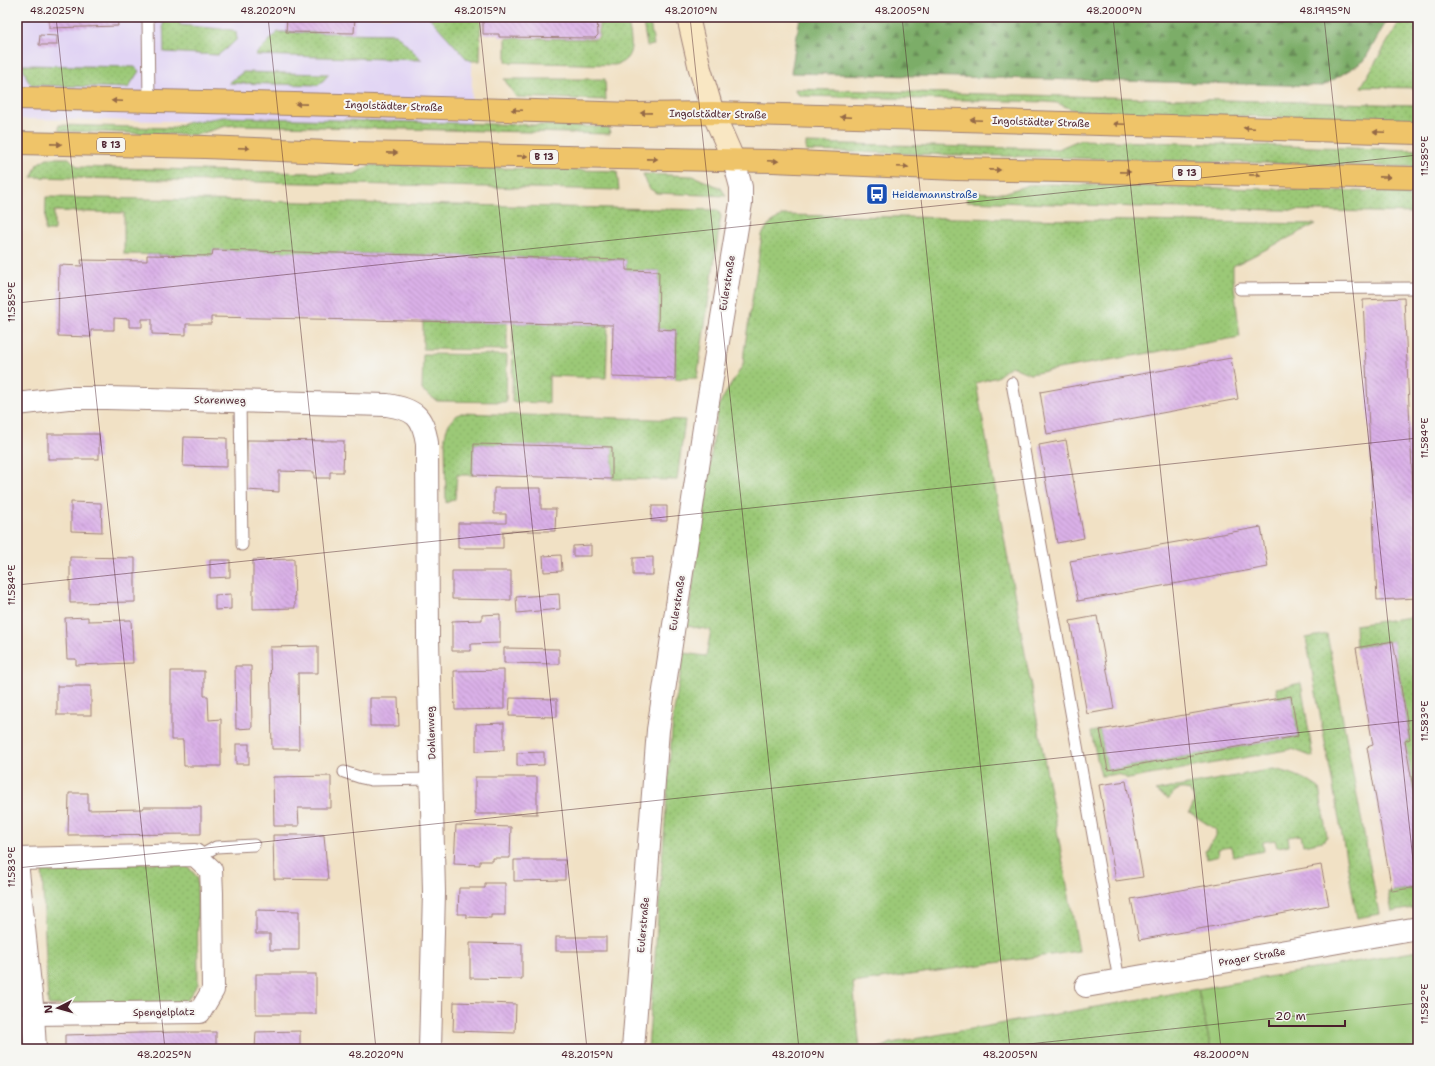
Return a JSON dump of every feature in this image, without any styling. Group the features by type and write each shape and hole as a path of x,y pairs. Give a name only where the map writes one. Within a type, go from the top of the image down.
{"main road":[{"path":"688,17 700,69 714,113 734,161"},
{"name":"Ingolstädter Straße","path":"17,98 340,105 635,114 714,113 1418,133"},
{"name":"B 13","path":"17,144 205,147 734,161 956,169 1418,178"}],"street":[{"name":"Eulerstraße","path":"633,1049 658,730 708,400 741,203 741,187 734,161"},
{"name":"Starenweg","path":"17,404 68,398 98,398 387,405 402,407 413,412 420,419"},
{"name":"Dohlenweg","path":"420,419 427,443 428,638 434,892 430,1049"},
{"path":"35,1049 33,1014 17,860 195,855 202,862"},
{"name":"Spengelplatz","path":"33,1014 200,1012 213,990 211,870 202,862"},
{"name":"Prager Straße","path":"1086,986 1418,928"}],"lane":[{"path":"148,17 149,102"},
{"path":"1240,289 1418,288"},
{"path":"1012,383 1119,980"},
{"path":"240,401 242,545"},
{"path":"344,772 371,780 432,779"},
{"path":"202,862 208,852 216,847 254,845"}],"shaded area":[{"path":"17,17 473,17 471,125 17,119"}],"green space":[{"path":"163,17 178,17 180,25 232,30 236,32 237,39 218,55 164,52"},
{"path":"429,17 481,18 480,61 472,61 467,59"},
{"path":"599,17 627,17 631,46 627,58 623,62 615,65 506,62 506,38 596,39 599,36"},
{"path":"642,17 649,17 654,45 647,46"},
{"path":"800,17 1389,17 1364,61 1323,86 791,73"},
{"path":"1402,17 1418,17 1418,88 1361,87"},
{"path":"278,32 396,34 422,60 255,55"},
{"path":"22,65 135,67 139,71 128,88 32,85 28,81"},
{"path":"243,72 329,74 319,85 229,83"},
{"path":"504,79 605,79 606,100 516,97"},
{"path":"795,89 1418,105 1418,121 1092,113 1076,111 1057,103 1047,102 802,96 796,93"},
{"path":"223,117 609,127 610,134 238,125 226,126 196,135 59,131 59,125 172,128 190,122"},
{"path":"1079,140 1418,150 1418,167 806,151 806,143 1058,149"},
{"path":"47,158 69,158 78,167 354,174 371,165 617,171 619,190 32,177 37,164"},
{"path":"643,174 693,176 721,188 726,196 656,193 649,188"},
{"path":"1045,184 1399,192 1418,203 1418,213 1140,207 967,201 967,192 1004,193 1028,185"},
{"path":"46,197 718,210 721,216 697,378 675,379 676,330 658,329 659,271 626,270 626,260 213,250 212,256 124,254 124,213 54,211 54,231 45,231"},
{"path":"782,215 1316,224 1233,266 1240,337 1030,374 1011,366 997,377 976,383 1079,951 853,983 860,1049 648,1049 673,717 684,653 706,656 711,630 687,626 718,406 743,365 762,235 768,225"},
{"path":"423,321 507,323 507,350 423,349"},
{"path":"513,323 608,325 606,378 549,376 549,403 512,402"},
{"path":"423,354 507,355 506,402 437,401 422,390"},
{"path":"461,413 685,420 677,480 612,479 612,447 475,444 473,475 457,475 455,499 446,503 445,437 450,423"},
{"path":"1418,616 1418,817 1405,741 1410,739 1393,641 1356,648 1355,625"},
{"path":"1327,634 1379,914 1357,918 1306,638"},
{"path":"1301,683 1313,757 1292,749 1128,779 1119,774 1101,776 1091,732 1100,730 1108,770 1298,736 1291,696 1278,698 1276,688"},
{"path":"1273,769 1297,776 1319,788 1327,837 1323,841 1303,845 1301,835 1288,837 1289,845 1277,847 1275,840 1263,842 1264,851 1233,857 1231,847 1218,849 1219,856 1207,859 1205,851 1216,837 1216,830 1189,812 1193,805 1194,799 1189,790 1179,790 1169,799 1155,791"},
{"path":"184,862 197,877 198,984 184,1004 48,1005 42,867"},
{"path":"1418,887 1418,907 1392,912 1388,892"},
{"path":"1418,951 1418,1049 1211,1049 1198,989"},
{"path":"1198,989 1211,1049 877,1049 891,1043"}],"building":[{"path":"49,17 117,17 118,26 49,28"},
{"path":"287,17 355,17 354,33 286,32"},
{"path":"483,17 597,17 598,35 595,38 499,37 499,34 483,34"},
{"path":"40,35 57,36 57,45 39,45"},
{"path":"213,250 626,260 626,270 659,271 658,329 676,330 675,379 612,377 613,325 211,317 211,324 186,324 186,335 152,334 152,319 142,319 142,327 129,327 129,319 114,318 114,330 91,330 91,337 58,336 59,265 82,266 81,260 147,261 147,255 212,256"},
{"path":"1404,298 1418,598 1377,600 1363,300"},
{"path":"1231,358 1238,399 1047,434 1040,392"},
{"path":"48,434 99,434 99,459 48,459"},
{"path":"184,437 227,438 227,467 183,466"},
{"path":"247,440 344,441 343,472 330,472 330,478 314,478 314,472 279,471 279,492 246,490"},
{"path":"1066,440 1084,538 1057,543 1039,445"},
{"path":"474,444 612,447 612,479 473,475"},
{"path":"494,488 541,488 541,509 556,509 555,531 503,531 503,548 458,548 458,523 506,523 506,514 494,514"},
{"path":"71,502 101,503 102,532 71,531"},
{"path":"652,506 667,506 667,521 651,521"},
{"path":"1261,527 1268,567 1078,601 1070,561"},
{"path":"591,545 591,556 573,556 573,546"},
{"path":"561,555 562,571 544,572 543,556"},
{"path":"70,557 135,558 135,602 70,603"},
{"path":"653,557 653,575 633,575 633,558"},
{"path":"294,559 295,608 253,609 253,560"},
{"path":"210,560 230,560 230,577 210,578"},
{"path":"452,571 511,571 511,600 452,599"},
{"path":"231,594 231,609 215,610 215,595"},
{"path":"559,594 560,609 517,613 516,597"},
{"path":"500,614 500,643 471,644 471,651 452,651 452,621 482,620 482,615"},
{"path":"1097,616 1114,709 1087,714 1070,621"},
{"path":"88,617 88,621 131,620 133,663 76,665 76,659 67,659 65,618"},
{"path":"1393,641 1410,739 1405,741 1418,817 1418,887 1392,891 1367,747 1373,745 1356,648"},
{"path":"318,646 318,673 298,673 299,749 272,749 270,647"},
{"path":"504,648 559,649 559,664 504,663"},
{"path":"235,666 251,666 252,728 236,729"},
{"path":"504,670 504,709 455,710 454,671"},
{"path":"171,671 204,671 204,696 208,696 209,720 221,719 221,766 184,766 183,740 171,740"},
{"path":"57,686 91,686 91,715 57,715"},
{"path":"1291,696 1298,736 1108,770 1100,730"},
{"path":"370,698 398,698 399,726 370,726"},
{"path":"510,698 557,699 557,717 509,716"},
{"path":"504,723 504,750 476,751 476,724"},
{"path":"236,744 249,744 249,764 236,764"},
{"path":"544,752 544,765 517,766 517,753"},
{"path":"331,776 331,808 298,808 299,826 274,826 273,777"},
{"path":"475,777 537,777 537,814 475,814"},
{"path":"1126,781 1143,877 1116,881 1099,785"},
{"path":"69,793 88,793 88,810 143,809 144,807 201,807 201,834 68,835"},
{"path":"456,825 511,827 510,858 493,858 493,861 480,861 480,865 454,864"},
{"path":"273,835 324,835 328,880 274,879"},
{"path":"514,860 565,860 565,880 514,881"},
{"path":"1321,865 1329,905 1139,940 1131,899"},
{"path":"485,883 505,883 505,915 491,915 491,918 466,917 466,914 458,914 459,888 485,888"},
{"path":"256,910 299,911 299,950 270,950 270,934 256,934"},
{"path":"556,937 606,937 606,951 556,951"},
{"path":"470,943 522,944 522,979 470,978"},
{"path":"256,974 316,974 316,1014 256,1014"},
{"path":"454,1002 516,1004 515,1033 453,1031"},
{"path":"300,1031 300,1049 255,1049 256,1032"},
{"path":"216,1032 216,1049 65,1049 65,1035"}],"place":[{"name":"Heidemannstraße","path":"877,194"}]}
